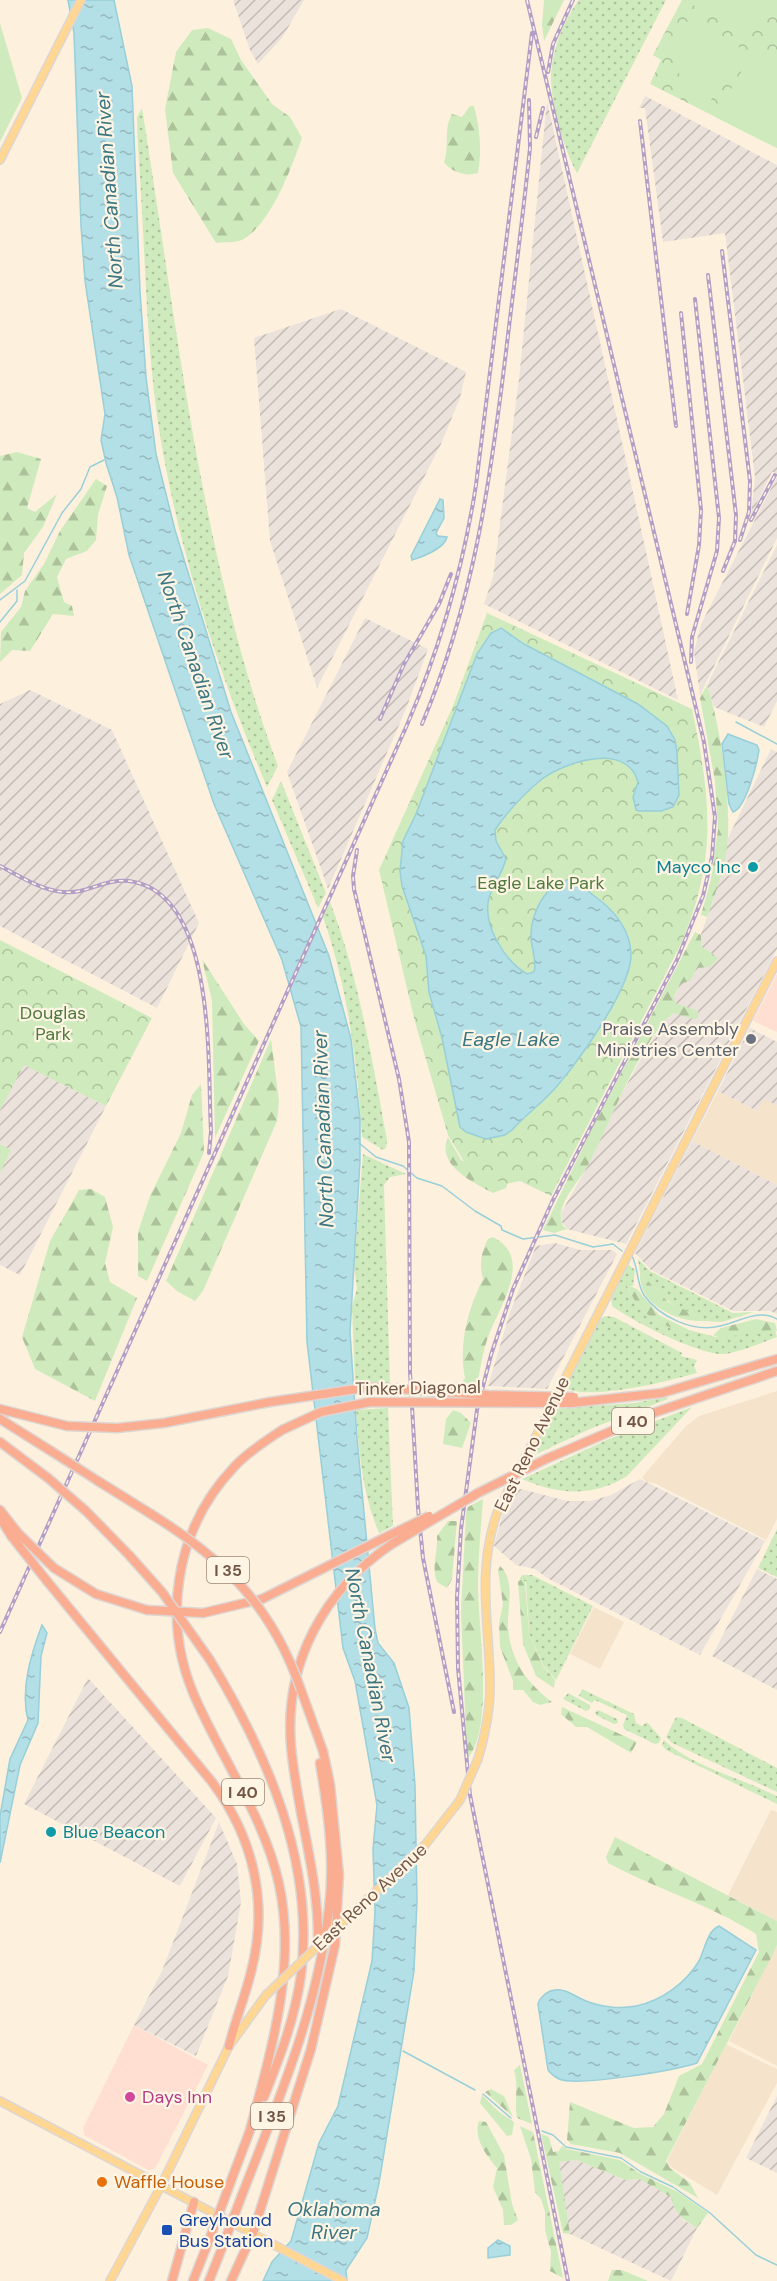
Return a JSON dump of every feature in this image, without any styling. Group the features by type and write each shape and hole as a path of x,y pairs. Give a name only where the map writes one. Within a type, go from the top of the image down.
{"highway":[{"name":"Tinker Diagonal","path":"250,2130 270,2056 281,1993 285,1942 282,1905 274,1866 261,1828 198,1706 179,1645 177,1602 182,1562 202,1510 236,1465 282,1430 321,1412 370,1402 572,1400 662,1392 777,1359"},
{"name":"I 40","path":"317,1970 318,1924 315,1888 290,1731 292,1695 306,1647 326,1607 366,1563 478,1493 546,1459 656,1412 777,1371"},
{"path":"0,1409 67,1426 117,1428 164,1423 270,1402 370,1387 572,1400"},
{"name":"I 35","path":"0,1419 204,1549 247,1590 272,1625 302,1690 323,1751 333,1841 329,1908 317,1970 298,2046 209,2281"},
{"name":"I 35","path":"0,1442 48,1478 86,1511 162,1592 210,1660 243,1718 277,1796 295,1855 302,1906 302,1961 292,2017 283,2050 193,2281"},
{"path":"0,1518 15,1535 54,1568 96,1594 147,1610 203,1613 243,1605 283,1590 478,1493"},
{"path":"0,1510 47,1581 212,1782 228,1804 243,1834 257,1886 259,1928 252,1969 235,2018 229,2046"},
{"path":"231,2281 253,2233 323,2008 335,1945 338,1912 333,1841"},
{"path":"172,2281 194,2202"}],"main road":[{"path":"0,160 81,0"},
{"name":"East Reno Avenue","path":"110,2281 161,2186 229,2046 266,1995 425,1845 459,1800 478,1759 487,1722 490,1689 484,1579 489,1539 497,1513 777,961"},
{"path":"0,2101 343,2281"}],"shaded area":[{"path":"233,0 304,0 282,38 258,64 250,50"},
{"path":"645,96 777,165 777,473 772,472 751,516 755,477 725,233 663,242 645,108 639,108"},
{"path":"547,101 678,700 484,604 493,577 519,379"},
{"path":"341,309 466,372 460,398 441,444 317,688 270,541 254,338"},
{"path":"777,477 777,538 700,695 694,652 701,624"},
{"path":"777,545 777,701 764,727 714,707 707,685"},
{"path":"365,618 428,649 406,709 328,889 287,772"},
{"path":"30,690 112,730 199,923 157,1008 0,926 0,704"},
{"path":"771,749 777,752 777,949 626,1244 567,1229 562,1222 561,1213 588,1165 607,1121 646,1049 662,1025 700,937 716,892 728,838"},
{"path":"777,974 777,1032 753,1021"},
{"path":"750,1028 777,1042 777,1105 764,1099 757,1111 718,1091"},
{"path":"23,1064 106,1106 20,1275 0,1265 0,1173 11,1150 0,1144 0,1110"},
{"path":"718,1091 757,1111 764,1098 777,1105 777,1185 692,1141"},
{"path":"692,1141 777,1185 777,1314 770,1311 733,1311 651,1270 635,1253"},
{"path":"555,1243 580,1250 612,1250 617,1254 547,1389 488,1386 510,1312 536,1246"},
{"path":"777,1391 777,1519 766,1540 654,1483 646,1482 642,1477 686,1426 699,1416"},
{"path":"640,1479 765,1541 700,1655 547,1578 535,1569 516,1565 494,1546 506,1502 514,1490 521,1489 567,1501 591,1501 611,1495"},
{"path":"757,1569 777,1579 777,1690 712,1656"},
{"path":"594,1607 624,1622 600,1669 570,1654"},
{"path":"88,1678 216,1818 180,1886 24,1804"},
{"path":"771,1810 777,1812 777,1921 728,1895"},
{"path":"219,1822 237,1864 241,1902 228,1976 196,2056 134,2025 162,1971"},
{"path":"777,1945 777,2066 729,2041"},
{"path":"134,2025 208,2065 155,2169 148,2170 84,2135 83,2128"},
{"path":"726,2044 777,2069 777,2083 717,2195 671,2167 667,2161"},
{"path":"777,2096 777,2173 746,2158"},
{"path":"576,2160 626,2180 640,2179 668,2193 683,2220 697,2228 671,2281 570,2234 558,2162"}],"green space":[{"path":"544,0 564,0 544,41 542,25"},
{"path":"579,0 666,0 577,173 559,125 551,74 560,35"},
{"path":"682,0 777,0 777,148 650,84 661,60 653,55"},
{"path":"693,0 767,0 752,33 746,34 691,4"},
{"path":"683,20 738,45 740,51 708,105 688,86 677,68 675,47"},
{"path":"0,23 22,98 0,142"},
{"path":"208,28 231,39 241,60 272,104 290,117 302,138 272,207 254,231 244,239 234,242 216,243 173,173 165,109 176,52 192,30"},
{"path":"756,55 777,65 777,148 715,117 750,57"},
{"path":"470,106 474,106 478,123 480,156 478,173 464,174 455,171 444,162 449,120 452,114 462,117"},
{"path":"142,108 180,357 210,525 251,688 278,766 267,787 217,658 190,570 168,480 156,405 150,345 137,117"},
{"path":"17,452 41,459 27,508 35,512 57,494 43,527 24,553 22,575 0,594 0,456"},
{"path":"96,479 107,486 98,515 96,540 87,551 66,559 57,577 64,602 72,606 74,616 53,614 30,651 12,650 0,662 1,632 21,607 25,591 44,564 60,531"},
{"name":"Eagle Lake Park","path":"487,613 692,709 707,801 706,857 701,885 680,946 551,1196 520,1181 505,1184 466,1165 448,1135 415,1022 379,870 453,706"},
{"path":"707,685 720,739 726,781 728,836 726,857 707,917 701,915 711,879 718,829 715,781 700,698"},
{"path":"281,781 326,893 318,908 272,800"},
{"path":"330,902 349,959 364,1020 387,1140 386,1148 383,1150 362,1137 350,1026 339,971 323,917"},
{"path":"695,932 701,935 701,946 718,958 710,967 697,968 690,981 680,984 674,996 675,1003 698,1011 698,1018 693,1019 673,1013 660,1026 637,1063 588,1165 565,1200 561,1215 563,1226 567,1229 554,1233 543,1230 592,1129"},
{"name":"Douglas Park","path":"0,940 152,1018 106,1106 24,1065 0,1110"},
{"path":"202,959 244,1024 259,1041 215,1138 212,1001"},
{"path":"271,1039 279,1101 277,1121 203,1291 195,1301 177,1291 166,1281"},
{"path":"201,1084 204,1152 147,1281 138,1276 138,1232 150,1196 181,1133 192,1095"},
{"path":"448,1137 461,1160 508,1182 506,1188 493,1193 458,1172 447,1156 445,1147"},
{"path":"0,1144 11,1150 0,1173"},
{"path":"363,1154 406,1174 390,1177 384,1185 390,1384 355,1382 352,1307 357,1288 354,1267"},
{"path":"91,1189 105,1197 113,1227 105,1263 110,1282 137,1298 95,1401 35,1369 22,1337 50,1241 79,1190"},
{"path":"493,1237 505,1246 512,1258 513,1271 510,1285 487,1340 477,1386 475,1389 451,1387 465,1378 463,1352 466,1327 483,1279 481,1259 484,1249 488,1239"},
{"path":"638,1259 650,1271 733,1313 754,1312 722,1322 701,1321 702,1318 675,1306 661,1296 640,1273"},
{"path":"628,1264 635,1270 633,1286 627,1286 631,1295 659,1322 677,1330 687,1332 689,1330 716,1337 752,1330 775,1330 777,1337 723,1354 698,1349 650,1328 612,1306 611,1298"},
{"path":"640,1273 668,1302 702,1318 701,1321 680,1318 660,1309 645,1294"},
{"path":"627,1285 637,1289 659,1315 689,1330 687,1332 677,1330 651,1317 631,1295"},
{"path":"605,1316 614,1317 682,1353 681,1356 697,1360 694,1366 697,1373 650,1385 610,1391 577,1391 565,1388 599,1320"},
{"path":"756,1319 775,1323 777,1331 760,1331 726,1337 713,1335 721,1328"},
{"path":"667,1397 668,1399 590,1429 528,1458 554,1409 634,1403"},
{"path":"692,1407 627,1476 614,1483 589,1490 562,1491 522,1479 609,1439"},
{"path":"388,1408 393,1526 379,1533 365,1488 356,1410"},
{"path":"453,1410 461,1413 471,1423 462,1448 443,1444 446,1419"},
{"path":"483,1499 478,1586 483,1702 476,1745 467,1759 461,1612 466,1513 468,1507"},
{"path":"448,1521 457,1521 452,1579 447,1588 437,1582 435,1564 437,1536"},
{"path":"777,1529 777,1577 758,1568"},
{"path":"500,1566 508,1579 510,1595 508,1628 513,1651 528,1679 552,1702 540,1705 533,1702 523,1690 513,1690 513,1681 500,1647 499,1623 503,1604 498,1571"},
{"path":"522,1575 532,1575 593,1606 556,1680 543,1665 529,1633 526,1581 518,1582"},
{"path":"525,1581 529,1633 543,1666 555,1680 554,1688 536,1676 523,1644 518,1582"},
{"path":"582,1689 634,1714 636,1723 642,1726 647,1722 661,1738 659,1743 655,1744 624,1729 623,1725 627,1715 595,1700 592,1703 579,1696"},
{"path":"568,1693 590,1705 590,1709 586,1711 563,1699"},
{"path":"562,1707 637,1742 631,1753 587,1727 576,1727 561,1714"},
{"path":"598,1710 617,1719 618,1723 614,1724 596,1715 595,1712"},
{"path":"676,1717 682,1718 777,1768 777,1792 672,1743 666,1737"},
{"path":"664,1740 703,1765 777,1796 777,1804 666,1750 662,1745"},
{"path":"615,1837 777,1921 777,1945 774,1952 666,2161 670,2168 690,2183 698,2198 620,2153 571,2144 567,2140 570,2102 634,2128 653,2127 664,2114 679,2076 702,2064 759,1952 756,1934 720,1914 608,1863 606,1857"},
{"path":"520,2065 532,2124 517,2118 514,2070"},
{"path":"491,2089 504,2096 513,2117 485,2092"},
{"path":"482,2095 499,2112 514,2122 512,2135 507,2136 480,2103"},
{"path":"479,2121 486,2122 504,2155 512,2204 518,2220 511,2225 504,2225 503,2210 493,2187 497,2168 479,2140"},
{"path":"520,2126 533,2132 563,2278 550,2271 551,2252 545,2230 545,2212 541,2199 535,2192 531,2159"},
{"path":"541,2134 549,2137 553,2152 559,2151 562,2146 620,2160 639,2173 678,2192 708,2213 697,2228 680,2215 671,2197 640,2179 626,2180 576,2160 559,2162 570,2234 563,2233"},
{"path":"612,2270 622,2270 648,2281 608,2281"}],"water":[{"name":"Oklahoma River","path":"68,0 114,0 132,86 140,291 146,377 156,454 175,530 231,712 329,956 351,1039 360,1119 360,1161 350,1332 357,1438 375,1629 378,1643 394,1663 409,1708 415,1785 417,1901 414,1971 379,2183 367,2238 346,2270 347,2281 263,2281 272,2262 291,2241 319,2143 338,2106 372,1961 375,1912 373,1849 377,1805 355,1681 343,1648 307,1342 301,1027 282,960 214,804 129,555 117,497 106,463 101,440 105,414 85,281 74,33"},
{"path":"440,499 443,500 444,518 436,533 438,536 447,537 442,545 433,552 412,560 411,556"},
{"name":"Eagle Lake","path":"501,628 524,644 638,704 667,726 675,740 679,795 673,807 661,811 636,810 633,797 638,782 632,770 622,762 609,759 580,761 542,779 505,816 495,830 496,841 506,859 489,898 489,919 503,951 519,968 527,974 534,972 531,929 536,910 547,893 562,882 571,879 614,913 624,928 631,954 629,968 614,1003 567,1074 553,1091 512,1130 505,1135 486,1139 466,1132 460,1127 442,1038 429,992 426,956 402,886 400,871 403,841 416,814 477,654 491,633"},
{"path":"728,734 757,745 759,750 746,794 738,809 733,812 729,804 722,744"},
{"path":"42,1625 47,1633 41,1656 38,1723 20,1765 0,1863 0,1816 10,1759 28,1720 26,1684"},
{"path":"719,1926 756,1950 697,2063 669,2070 585,2081 559,2079 548,2070 538,2004 544,1995 552,1991 563,1990 604,2006 630,2007 645,2004 672,1990 687,1977 699,1961 709,1936"},
{"path":"498,2240 510,2246 510,2255 488,2258 488,2248"}],"waterway":[{"path":"0,600 25,581 62,513 81,489 90,467 104,460"},
{"path":"0,622 17,601 17,590"},
{"path":"736,722 777,744"},
{"path":"359,1143 376,1157 403,1166 417,1178 442,1186 475,1211 501,1226 502,1230 523,1239 555,1235 593,1247 613,1244 622,1251"},
{"path":"632,1256 644,1295 659,1310 678,1321 710,1328 756,1315 777,1319"},
{"path":"403,2051 475,2090"},
{"path":"483,2094 511,2118"},
{"path":"542,2131 553,2135 566,2147 621,2158 641,2172 673,2187 710,2213 756,2255 777,2265"}],"railway":[{"path":"527,0 704,742 715,817 712,857 703,896 677,960 552,1202 513,1289 491,1355 477,1410 461,1529 457,1597 458,1668 470,1795 568,2281"},
{"path":"548,72 553,44 573,0"},
{"path":"0,1632 407,725 440,637 457,577 476,485 532,33"},
{"path":"422,724 455,632 478,541 486,495 500,401 530,148 529,100"},
{"path":"536,137 543,108"},
{"path":"640,121 676,426"},
{"path":"722,251 750,481 749,512 740,540"},
{"path":"708,275 736,515 735,541 723,571"},
{"path":"691,662 692,637 717,551 719,518 695,299"},
{"path":"681,313 701,510 699,545 687,614"},
{"path":"751,520 775,475"},
{"path":"380,719 404,664 439,604 451,574"},
{"path":"357,850 353,876 354,889 399,1079 409,1142 410,1372 418,1508 423,1558 454,1712"},
{"path":"0,866 38,886 59,891 80,891 110,882 129,881 158,893 179,916 193,948 202,986 209,1066 211,1131 209,1153"}],"place":[{"name":"Mayco Inc","path":"753,867"},
{"name":"Praise Assembly Ministries Center","path":"751,1039"},
{"name":"Blue Beacon","path":"51,1832"},
{"name":"Days Inn","path":"130,2097"},
{"name":"Waffle House","path":"102,2182"},
{"name":"Greyhound Bus Station","path":"167,2230"}],"water label":[{"name":"North Canadian River","path":"109,190"},
{"name":"North Canadian River","path":"196,665"},
{"name":"North Canadian River","path":"323,1129"},
{"name":"North Canadian River","path":"371,1665"}]}
